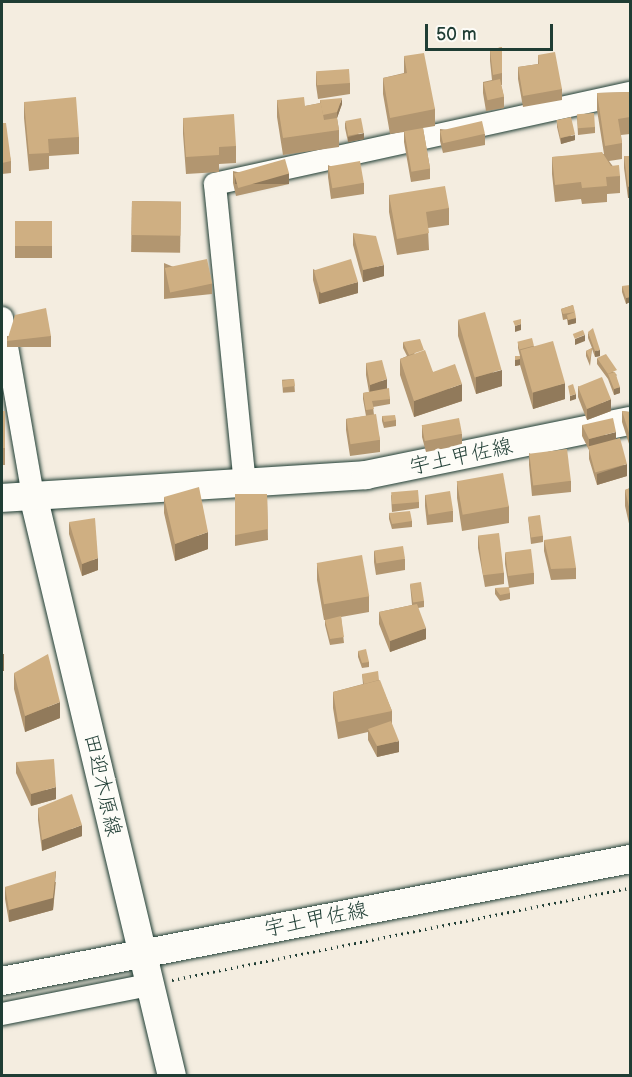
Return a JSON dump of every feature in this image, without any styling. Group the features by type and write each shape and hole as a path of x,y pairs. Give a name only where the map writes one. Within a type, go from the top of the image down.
{"main road":[{"name":"宇土甲佐線","path":"2,498 245,485 431,465 630,420"},
{"name":"田迎木原線","path":"33,495 172,1076"},
{"name":"宇土甲佐線","path":"2,981 142,951 630,859"}],"street":[{"path":"245,485 215,184 630,93"},
{"path":"2,318 33,495"},
{"path":"2,1014 149,985"}],"path":[{"path":"149,985 630,888"}],"building":[{"path":"502,47 502,73 493,75 490,50"},
{"path":"555,52 562,89 523,96 518,67 539,64 538,55"},
{"path":"424,53 435,109 390,118 383,78 407,73 404,56"},
{"path":"349,69 350,83 317,85 316,71"},
{"path":"500,79 504,97 487,100 483,83"},
{"path":"630,92 630,117 618,119 622,143 605,146 597,93"},
{"path":"76,97 79,137 48,139 49,153 29,154 24,102"},
{"path":"304,97 305,106 321,103 324,120 337,118 339,130 283,138 277,100"},
{"path":"342,98 337,112 323,115 320,100"},
{"path":"594,113 595,127 578,128 577,114"},
{"path":"234,114 236,146 219,147 219,155 186,157 183,118"},
{"path":"571,117 575,135 560,138 556,120"},
{"path":"361,118 364,133 348,136 345,121"},
{"path":"482,121 485,134 443,143 440,131"},
{"path":"2,123 6,123 11,161 2,163"},
{"path":"423,128 430,168 411,172 404,131"},
{"path":"602,152 611,166 619,165 620,176 606,177 607,186 582,188 581,182 555,185 552,157"},
{"path":"624,156 630,156 630,186 628,187"},
{"path":"285,159 289,173 238,188 234,174"},
{"path":"360,161 364,183 332,188 328,167"},
{"path":"445,186 449,208 426,212 429,233 397,239 389,195"},
{"path":"132,201 181,202 180,236 131,235"},
{"path":"15,221 52,221 52,246 15,246"},
{"path":"353,233 376,236 384,265 363,270"},
{"path":"207,259 212,283 170,292 165,268"},
{"path":"351,259 358,282 321,293 314,270"},
{"path":"630,285 630,297 626,298 622,286"},
{"path":"573,305 575,312 563,314 561,309"},
{"path":"46,308 51,336 7,341 15,315"},
{"path":"485,312 502,370 475,377 458,320"},
{"path":"575,312 576,318 568,320 567,315"},
{"path":"521,319 521,324 515,326 513,321"},
{"path":"593,328 600,350 595,351 588,332"},
{"path":"583,330 585,335 575,339 573,334"},
{"path":"532,338 534,346 519,349 517,342"},
{"path":"420,339 424,350 409,355 403,342"},
{"path":"553,341 565,383 532,393 520,350"},
{"path":"592,348 590,360 586,351"},
{"path":"425,350 433,372 455,364 462,384 414,401 400,359"},
{"path":"606,354 617,370 608,374 597,358"},
{"path":"382,360 387,379 370,385 366,363"},
{"path":"615,372 620,387 614,389 608,374"},
{"path":"602,377 611,399 587,409 578,387"},
{"path":"294,379 295,386 283,388 282,381"},
{"path":"573,384 576,394 570,396 568,386"},
{"path":"389,388 390,399 372,401 374,409 366,410 363,393"},
{"path":"2,411 5,411 5,448 2,448"},
{"path":"622,411 630,412 630,436"},
{"path":"376,414 380,440 350,444 346,419"},
{"path":"395,415 396,420 384,422 382,416"},
{"path":"459,418 462,434 425,441 422,425"},
{"path":"613,418 616,432 589,439 582,425"},
{"path":"620,438 627,464 595,473 588,447"},
{"path":"567,449 571,481 533,485 529,454"},
{"path":"503,473 509,506 463,515 457,481"},
{"path":"199,487 208,532 175,544 164,497"},
{"path":"630,488 630,511 625,490"},
{"path":"418,490 419,502 392,504 391,492"},
{"path":"450,491 453,511 428,515 425,495"},
{"path":"235,494 267,494 268,529 235,535"},
{"path":"410,511 412,521 392,524 389,513"},
{"path":"540,515 543,536 531,537 528,517"},
{"path":"95,518 98,558 82,564 69,522"},
{"path":"499,533 504,573 483,575 478,536"},
{"path":"571,536 576,568 551,569 544,540"},
{"path":"403,546 405,559 376,563 374,551"},
{"path":"531,549 534,573 508,576 505,552"},
{"path":"362,555 369,596 324,604 317,563"},
{"path":"421,582 424,601 413,602 410,584"},
{"path":"509,587 510,593 500,595 495,588"},
{"path":"417,604 426,628 390,641 379,612"},
{"path":"341,616 344,637 330,639 325,620"},
{"path":"366,649 369,662 362,663 358,651"},
{"path":"48,654 60,702 25,716 14,673"},
{"path":"378,671 379,680 364,684 362,674"},
{"path":"380,680 392,711 338,722 333,692"},
{"path":"391,721 399,741 377,746 368,729"},
{"path":"54,759 56,787 31,794 16,762"},
{"path":"72,794 82,825 42,840 38,808"},
{"path":"56,871 53,898 9,910 5,887"}]}
